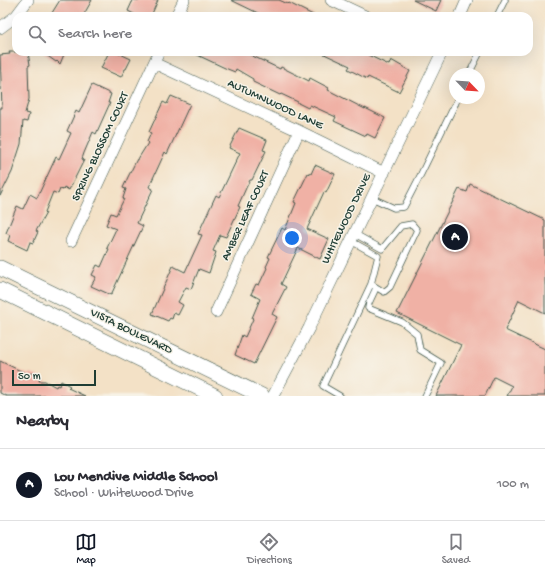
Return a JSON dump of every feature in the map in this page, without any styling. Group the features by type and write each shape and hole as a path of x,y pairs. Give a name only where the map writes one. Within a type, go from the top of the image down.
{"main road":[{"name":"VISTA BOULEVARD","path":"0,268 262,396"},
{"name":"VISTA BOULEVARD","path":"0,290 215,396"}],"street":[{"path":"19,12 28,0"},
{"path":"178,12 184,0"},
{"path":"332,0 357,12"},
{"path":"462,12 467,0"},
{"path":"0,28 12,19"},
{"name":"SPRING BLOSSOM COURT","path":"71,241 158,56"},
{"name":"WHITEWOOD DRIVE","path":"273,396 309,328 440,56"},
{"name":"AUTUMNWOOD LANE","path":"154,63 300,131 384,173"},
{"name":"AMBER LEAF COURT","path":"216,312 300,131"}],"lane":[{"path":"499,12 505,0"},
{"path":"472,68 478,56"},
{"path":"372,198 394,208 404,207 455,104"},
{"path":"340,396 323,386 371,284 378,256 382,248 401,226 412,224 417,230 390,287 384,292 371,284"},
{"path":"353,237 382,248"},
{"path":"353,237 378,256"},
{"path":"376,288 368,308 402,322 417,334 420,350 441,363 426,396"}],"building":[{"path":"60,0 92,0 85,12 52,12"},
{"path":"133,0 158,0 153,12 128,11"},
{"path":"231,0 279,0 307,12 256,12"},
{"path":"413,0 441,0 436,11"},
{"path":"9,52 12,52 12,56 29,56 30,65 28,66 29,99 25,113 29,114 27,122 23,121 21,144 12,172 0,196 0,108 2,108 0,55 10,54"},
{"path":"48,56 63,56 60,64 57,61 56,62"},
{"path":"107,56 125,56 131,59 121,77 101,68"},
{"path":"200,56 252,56 280,69 281,67 309,81 310,78 329,88 328,90 385,118 375,138 367,134 366,136 334,121 336,117 310,105 308,108 281,94 280,95 253,82 253,79 236,69 235,72"},
{"path":"329,56 370,56 389,65 391,60 410,71 399,92 368,77 367,79 348,69 350,66"},
{"path":"92,85 111,94 108,103 110,103 96,134 93,132 82,159 84,160 69,190 64,187 63,190 60,189 58,194 53,192 45,212 46,213 36,231 38,232 33,243 30,242 27,250 8,241 10,235 6,233 17,206 23,209 30,194 37,198 56,157 59,159 71,133 67,131 76,111 79,113"},
{"path":"171,96 190,104 167,154 165,152 149,187 153,189 137,223 143,226 111,295 91,286 96,277 92,275 97,265 101,267 109,249 107,248 116,229 106,225 111,213 116,215 124,199 126,189 123,188 137,159 148,143 147,142 151,133 149,132 163,102 167,104"},
{"path":"239,128 267,140 263,150 266,151 252,180 250,180 246,188 238,206 240,207 226,237 220,235 213,251 216,252 209,273 199,269 191,289 186,287 178,302 183,305 178,315 174,313 172,319 170,318 168,321 152,314 173,266 185,272 202,235 198,234 216,195 219,197 240,153 229,148"},
{"path":"315,165 335,174 326,193 324,192 307,229 329,239 320,259 298,248 281,284 286,287 272,314 277,317 254,364 235,355 242,335 245,337 260,299 251,294 256,284 259,285 267,268 266,267 270,258 268,257 282,228 285,230 296,203 294,202 308,173 311,174"},
{"path":"470,184 545,220 545,313 519,300 505,330 545,349 545,396 507,396 512,386 494,377 485,396 436,396 461,345 397,313 459,189 467,192"},
{"path":"0,361 29,375 31,373 40,377 39,381 45,381 56,387 57,385 59,386 61,381 70,386 68,388 85,396 6,396 0,393"}],"place":[{"name":"Lou Mendive Middle School","path":"455,237"}]}
